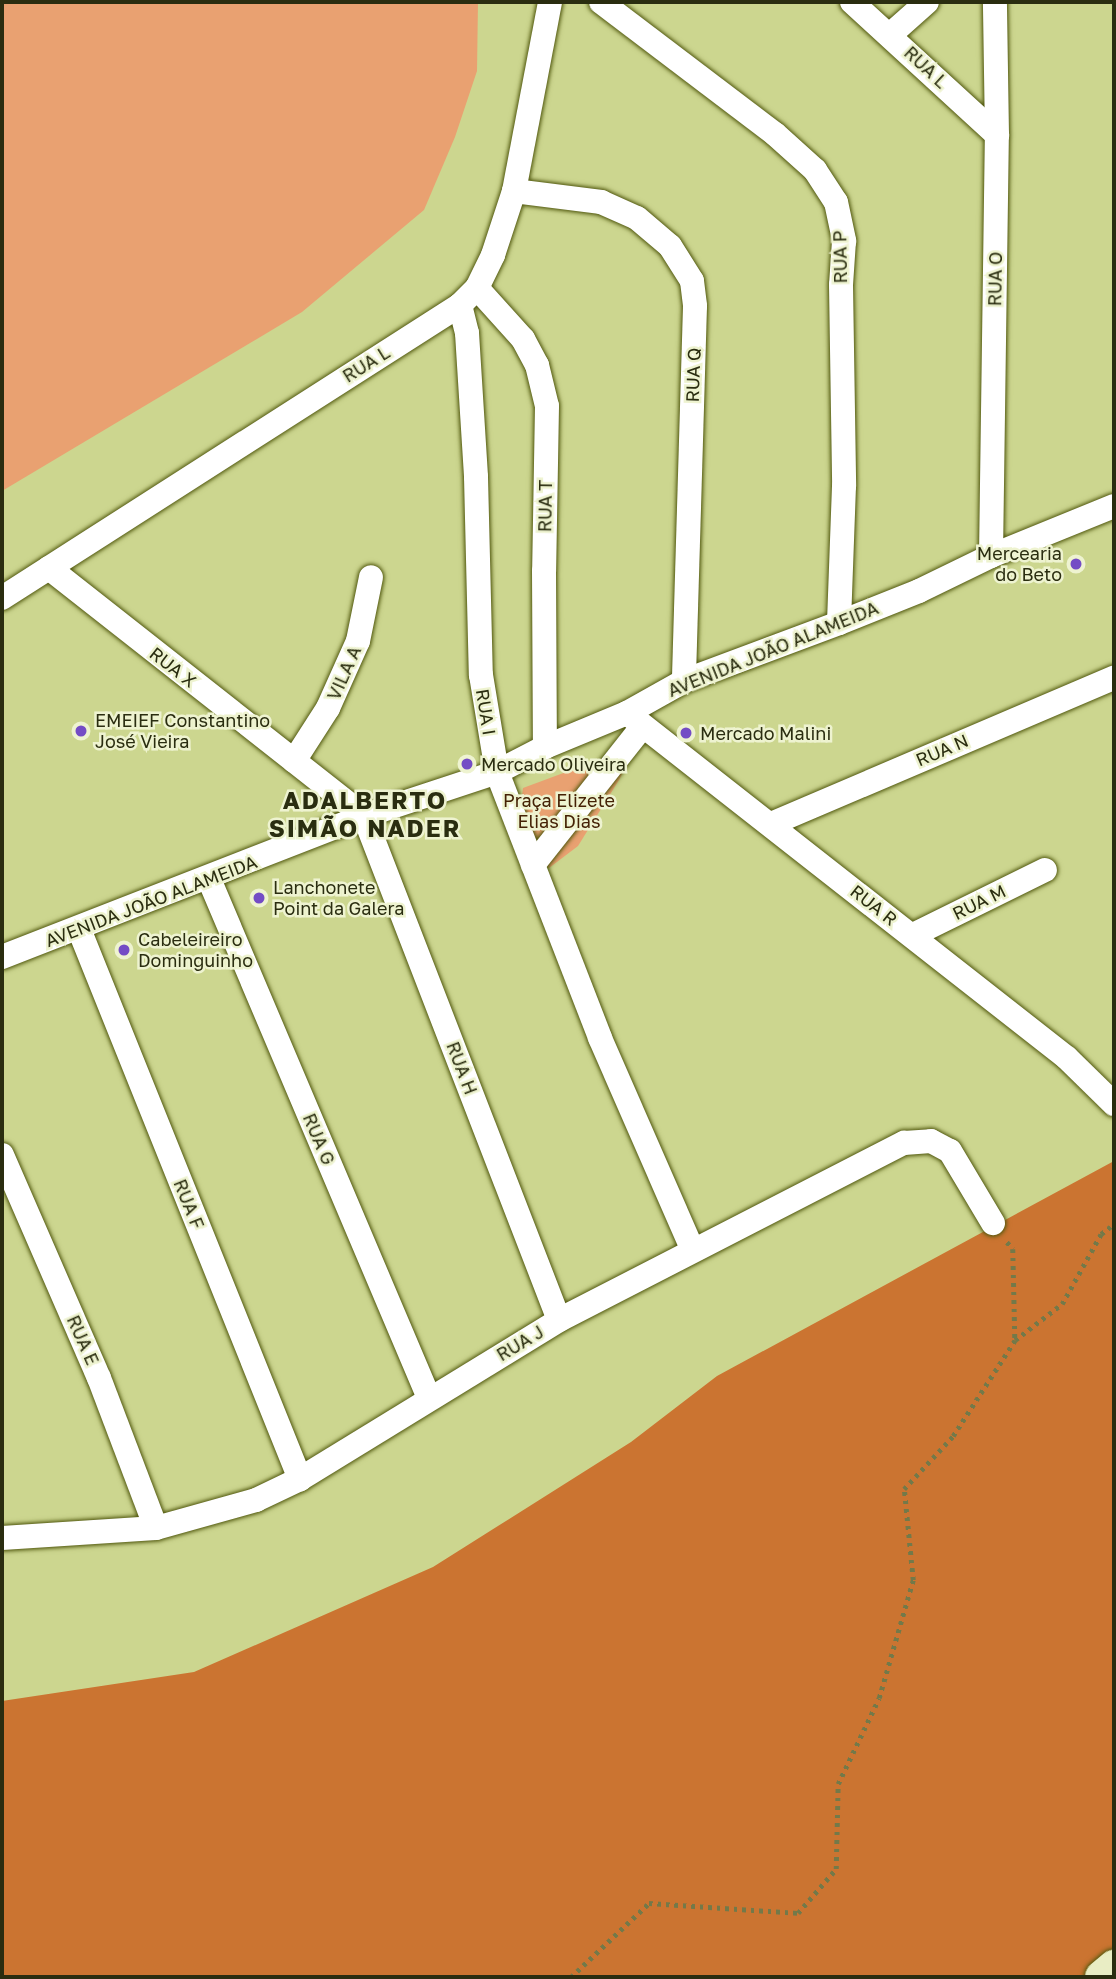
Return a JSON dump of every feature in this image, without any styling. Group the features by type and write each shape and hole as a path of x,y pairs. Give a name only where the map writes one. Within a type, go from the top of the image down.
{"street":[{"path":"468,297 493,255 514,191 550,2"},
{"name":"RUA P","path":"601,2 775,134 815,170 836,202 844,241 841,285 844,486 839,623"},
{"name":"RUA L","path":"852,2 891,34 997,135"},
{"path":"891,34 927,2"},
{"name":"RUA O","path":"991,556 997,135 995,2"},
{"name":"RUA Q","path":"514,191 601,202 637,218 670,246 692,281 695,306 684,681"},
{"name":"RUA L","path":"2,598 468,297"},
{"name":"RUA T","path":"468,297 523,339 537,365 547,406 545,747"},
{"name":"RUA I","path":"468,297 467,333 477,477 481,676 497,772 600,1038 692,1250"},
{"name":"AVENIDA JOÃO ALAMEIDA","path":"2,957 209,879 364,816 497,772 545,747 635,720 684,681 839,623 991,556 1114,506"},
{"name":"RUA X","path":"49,568 364,816"},
{"name":"VILA A","path":"294,761 328,708 358,641 370,577"},
{"name":"RUA N","path":"771,824 1114,678"},
{"path":"533,865 635,720"},
{"name":"RUA R","path":"635,720 913,935 1091,1078 1114,1104"},
{"name":"RUA H","path":"364,816 559,1320"},
{"name":"RUA M","path":"913,935 1045,870"},
{"name":"RUA G","path":"209,879 429,1398"},
{"name":"RUA F","path":"79,929 300,1479"},
{"name":"RUA J","path":"2,1538 156,1528 230,1509 300,1479 559,1320 904,1143 919,1140 943,1145 950,1151 993,1223"},
{"name":"RUA E","path":"2,1155 99,1378 156,1528"},
{"path":"1102,1977 1114,1967"}],"path":[{"path":"993,1223 1013,1249 1015,1340"},
{"path":"571,1977 649,1903 798,1913 836,1869 838,1784 879,1698 913,1580 904,1489 953,1436 1015,1340 1062,1304 1101,1234 1114,1224"}],"green space":[{"path":"2,2 478,2 477,71 455,137 424,210 302,312 2,491"},
{"name":"Praça Elizete Elias Dias","path":"620,752 628,762 619,780 578,846 549,868 540,860 521,804 523,788"}],"shaded area":[{"path":"1114,1161 1114,1977 2,1977 2,1701 194,1672 433,1567 631,1442 717,1376"}],"place":[{"name":"Mercearia do Beto","path":"1076,564"},
{"name":"EMEIEF Constantino José Vieira","path":"81,731"},
{"name":"Mercado Malini","path":"686,733"},
{"name":"Mercado Oliveira","path":"467,764"},
{"name":"Lanchonete Point da Galera","path":"259,898"},
{"name":"Cabeleireiro Dominguinho","path":"124,950"}],"district":[{"name":"ADALBERTO SIMÃO NADER","path":"365,814"}]}
